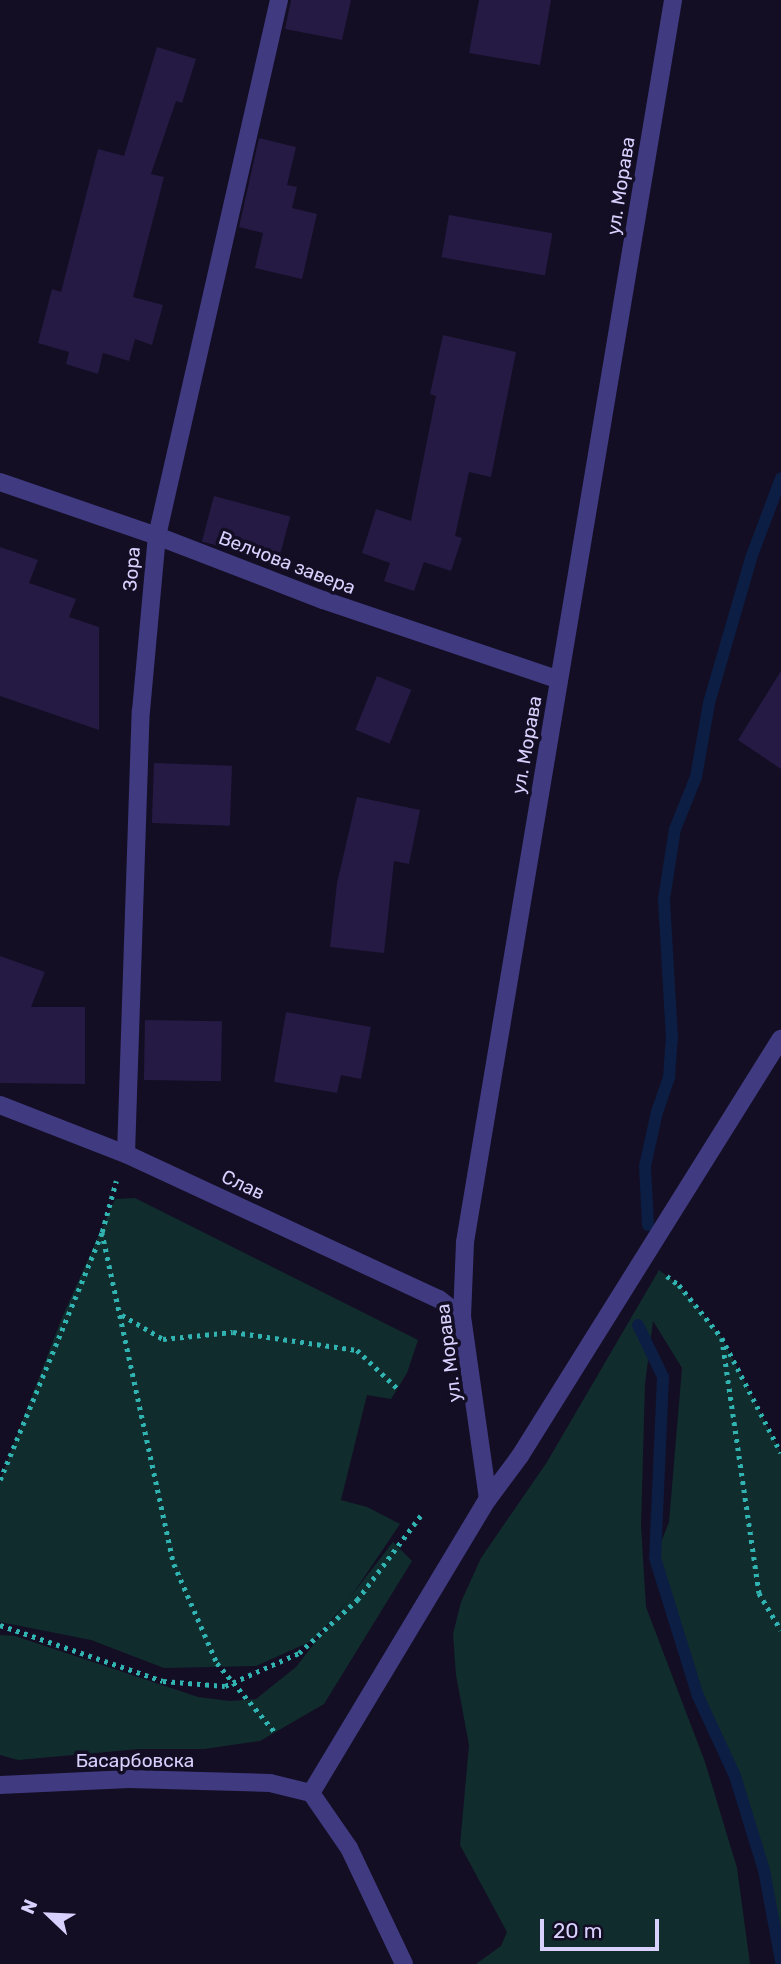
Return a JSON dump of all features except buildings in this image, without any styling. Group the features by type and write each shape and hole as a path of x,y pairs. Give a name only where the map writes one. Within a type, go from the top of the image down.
{"street":[{"name":"Зора","path":"126,1154 141,711 156,536 279,0"},
{"name":"ул. Морава","path":"488,1499 462,1317 465,1242 673,0"},
{"name":"Велчова завера","path":"0,482 156,536 323,600 559,680"},
{"path":"404,1964 349,1848 311,1793 488,1499 520,1456 781,1039"},
{"name":"Слав","path":"0,1105 126,1154 439,1299 462,1317"},
{"name":"Басарбовска","path":"0,1785 129,1779 270,1783 311,1793"}],"path":[{"path":"0,1480 102,1233 126,1154"},
{"path":"102,1233 174,1564 217,1663 275,1732"},
{"path":"644,1259 679,1285 722,1338 781,1453"},
{"path":"121,1315 163,1339 233,1332 357,1350 397,1388"},
{"path":"722,1338 759,1592 781,1630"},
{"path":"0,1625 163,1681 225,1686 299,1653 357,1600 421,1515"}],"green space":[{"path":"135,1198 418,1340 407,1373 391,1399 367,1395 341,1500 367,1507 400,1524 350,1598 314,1640 256,1666 164,1668 91,1640 0,1622 0,1480 61,1320 115,1199"},
{"path":"659,1270 679,1285 722,1338 781,1453 781,1961 764,1870 735,1776 698,1696 655,1558 669,1522 682,1368 653,1321 645,1384 641,1526 646,1607 705,1762 737,1868 750,1964 476,1964 501,1946 507,1932 460,1845 469,1745 456,1675 453,1634 461,1602 481,1558 547,1462"},
{"path":"393,1542 412,1561 324,1704 260,1741 204,1749 139,1749 18,1760 0,1755 0,1635 15,1636 198,1697 230,1701 256,1699 296,1667"}],"waterway":[{"path":"648,1225 645,1166 657,1112 669,1078 672,1039 664,899 675,829 696,777 709,703 751,558 781,478"},
{"path":"638,1325 663,1377 655,1558 698,1696 735,1776 764,1870 781,1961"}]}
